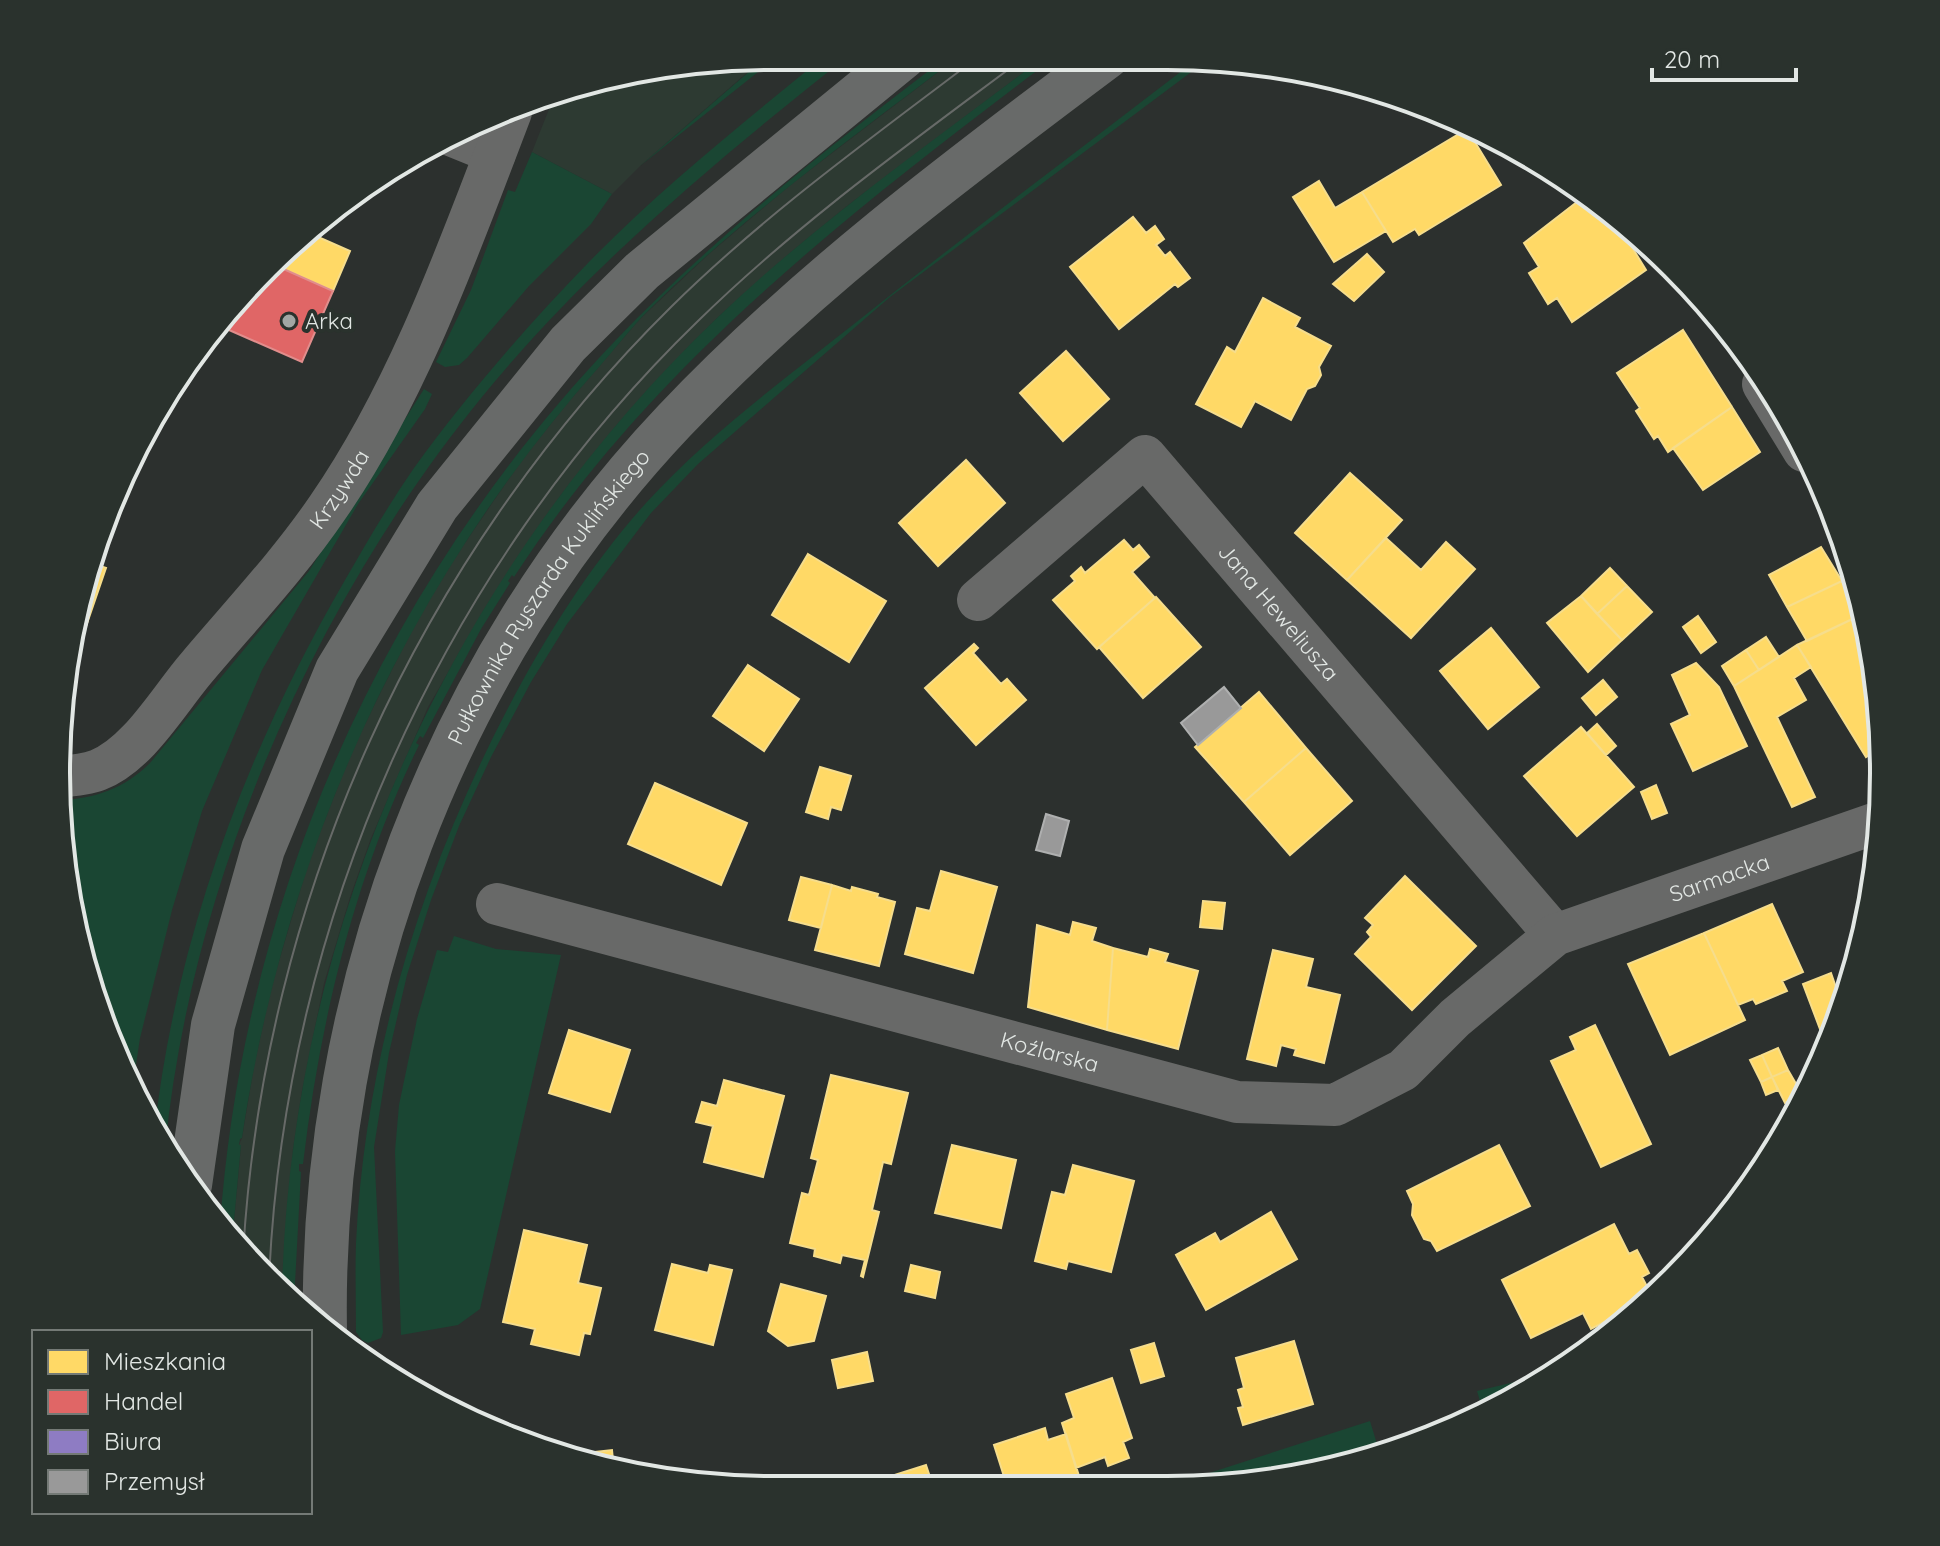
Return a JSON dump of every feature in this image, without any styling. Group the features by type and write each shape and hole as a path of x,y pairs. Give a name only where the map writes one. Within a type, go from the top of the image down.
{"main road":[{"path":"192,1170 213,1025 263,849 337,670 437,506 568,344 642,271 888,70"},
{"name":"Pułkownika Ryszarda Kuklińskiego","path":"325,1315 326,1236 334,1152 354,1027 385,910 415,830 449,751 491,671 542,589 617,485 672,423 816,287 903,214 1090,70"}],"street":[{"name":"Krzywda","path":"70,775 99,770 137,743 172,696 290,558 328,507 410,364 507,123"},
{"path":"465,141 495,153"},
{"name":"Jana Heweliusza","path":"978,600 1145,456 1555,935"},
{"name":"Sarmacka","path":"1555,935 1867,826"},
{"name":"Koźlarska","path":"497,904 1237,1102 1335,1105 1403,1070 1455,1018 1555,935"}],"shaded area":[{"path":"941,70 1027,70 847,206 717,318 616,426 561,495 480,617 428,707 371,838 324,983 293,1149 283,1277 234,1224 239,1145 271,988 309,860 353,748 415,623 452,562 521,461 639,320 709,254 789,186"},
{"path":"749,71 612,194 532,152 550,106 591,94 681,76"}],"green space":[{"path":"808,70 831,70 703,175 565,304 482,397 421,478 365,564 314,656 270,750 232,848 202,948 179,1049 168,1130 157,1112 164,1062 198,918 247,778 277,710 345,580 414,468 519,337 616,235"},
{"path":"930,70 941,70 755,215 642,317 530,451 468,539 413,631 364,727 323,826 289,927 262,1032 239,1145 234,1224 222,1210 234,1103 259,982 295,864 340,749 395,639 460,534 533,434 615,341 693,264 818,158"},
{"path":"1027,70 1038,70 833,231 693,358 629,427 569,500 514,577 512,575 423,738 420,736 416,743 419,745 376,845 330,1003 303,1164 299,1164 295,1288 283,1277 292,1153 317,1019 354,888 404,761 466,640 539,524 624,416 718,317 756,282 919,151"},
{"path":"750,71 760,71 640,166"},
{"path":"1182,71 1192,71 890,297 698,464 651,513 567,624 531,682 459,826 407,975 389,1053 374,1147 383,1332 381,1338 368,1343 362,1340 356,1332 356,1243 371,1104 385,1036 403,968 448,837 507,710 570,602 606,551 646,503 720,432 940,256"},
{"path":"532,152 612,194 591,224 529,286 467,358 459,365 445,367 436,362 471,290 508,190 515,192"},
{"path":"424,389 432,394 425,409 358,504 262,670 202,811 172,910 140,1038 135,1069 107,999 94,955 76,865 71,799 109,790 150,763 309,571"},
{"path":"454,936 496,949 561,955 480,1309 458,1325 401,1335 395,1151 399,1105 417,1019 437,950 448,952"},
{"path":"1520,1381 1480,1403 1477,1391"},
{"path":"1370,1421 1377,1444 1304,1462 1205,1474"}],"building: Mieszkania":[{"path":"1459,134 1474,140 1501,185 1419,235 1415,229 1393,242 1362,192"},
{"path":"1319,181 1335,208 1362,192 1386,231 1334,262 1293,197"},
{"path":"1577,202 1629,242 1646,270 1572,322 1557,298 1548,304 1529,273 1539,267 1524,243"},
{"path":"1133,217 1146,233 1155,226 1164,239 1156,245 1165,256 1170,252 1190,278 1178,287 1175,284 1119,329 1070,267"},
{"path":"318,237 350,251 333,291 283,269"},
{"path":"1367,254 1384,272 1354,301 1333,284"},
{"path":"1263,298 1300,318 1295,327 1331,346 1319,367 1321,375 1315,386 1307,389 1291,420 1255,401 1241,427 1196,404 1227,347 1235,352"},
{"path":"1683,330 1732,407 1668,452 1658,436 1654,439 1636,411 1640,408 1617,373"},
{"path":"1066,351 1109,399 1063,441 1020,393"},
{"path":"1732,407 1760,452 1703,490 1673,448"},
{"path":"966,460 1005,503 938,566 899,523"},
{"path":"1350,473 1402,520 1347,580 1295,533"},
{"path":"1386,538 1421,570 1446,542 1475,569 1411,638 1347,580"},
{"path":"1124,540 1133,550 1139,545 1149,557 1132,572 1155,598 1097,649 1053,600 1075,581 1071,576 1081,567 1085,573"},
{"path":"1821,547 1842,581 1787,607 1769,575"},
{"path":"808,554 886,601 849,662 772,615"},
{"path":"101,567 106,568 86,625"},
{"path":"1610,568 1627,586 1597,614 1581,596"},
{"path":"1842,581 1852,619 1807,641 1787,607"},
{"path":"1627,586 1652,612 1622,640 1597,614"},
{"path":"1581,596 1622,640 1588,672 1547,623"},
{"path":"1156,597 1201,647 1143,698 1099,647"},
{"path":"1698,616 1716,642 1701,653 1683,627"},
{"path":"1852,619 1864,681 1869,755 1866,757 1797,645"},
{"path":"1491,628 1539,687 1488,729 1440,671"},
{"path":"1766,637 1779,657 1759,670 1746,650"},
{"path":"974,644 978,648 973,653 1001,684 1007,679 1026,700 976,745 925,688"},
{"path":"1797,645 1811,667 1794,678 1806,700 1777,717 1815,797 1792,807 1734,686"},
{"path":"1746,650 1759,670 1734,686 1722,666"},
{"path":"1696,663 1719,687 1747,746 1693,771 1671,724 1690,715 1672,675"},
{"path":"748,665 799,699 764,751 713,716"},
{"path":"1603,680 1617,697 1596,715 1582,698"},
{"path":"1259,692 1306,748 1244,802 1195,747"},
{"path":"1597,724 1616,746 1606,755 1587,733"},
{"path":"1581,727 1634,787 1577,836 1524,776"},
{"path":"1306,748 1352,801 1290,855 1244,802"},
{"path":"820,767 851,776 841,810 831,807 828,819 806,812"},
{"path":"655,783 747,823 721,885 628,844"},
{"path":"1656,785 1667,813 1652,819 1641,792"},
{"path":"941,871 997,887 973,973 905,954 917,908 930,911"},
{"path":"1405,876 1476,946 1412,1010 1355,954 1371,937 1367,932 1373,925 1365,918"},
{"path":"801,877 832,885 821,928 789,920"},
{"path":"832,885 878,894 877,897 895,902 879,966 815,950"},
{"path":"1203,901 1225,903 1222,929 1200,927"},
{"path":"1772,904 1803,972 1782,981 1787,991 1756,1004 1753,999 1738,1005 1704,933"},
{"path":"1073,922 1096,928 1092,941 1113,948 1107,1030 1028,1007 1037,925 1070,935"},
{"path":"1704,933 1745,1020 1670,1055 1628,964"},
{"path":"1113,948 1148,957 1150,949 1168,954 1165,962 1198,971 1178,1049 1107,1030"},
{"path":"1273,950 1313,959 1306,987 1340,995 1324,1063 1294,1055 1296,1049 1281,1045 1276,1066 1247,1059"},
{"path":"1831,973 1836,988 1820,1029 1803,984"},
{"path":"1595,1025 1651,1144 1601,1167 1551,1061 1576,1050 1570,1037"},
{"path":"569,1030 630,1050 610,1112 549,1093"},
{"path":"1778,1048 1788,1070 1772,1077 1762,1055"},
{"path":"1762,1055 1772,1077 1761,1082 1750,1060"},
{"path":"1788,1070 1797,1086 1789,1101 1785,1103 1772,1077"},
{"path":"831,1075 908,1093 891,1164 883,1162 872,1210 879,1212 863,1277 865,1260 842,1255 840,1263 814,1256 815,1249 790,1243 802,1193 809,1195 818,1160 811,1158"},
{"path":"1772,1077 1778,1090 1766,1095 1761,1082"},
{"path":"724,1080 784,1096 763,1177 704,1162 713,1126 696,1122 702,1102 717,1106"},
{"path":"952,1145 1016,1160 1001,1228 935,1213"},
{"path":"1499,1145 1530,1206 1437,1251 1431,1241 1424,1239 1412,1215 1413,1204 1407,1191"},
{"path":"1073,1165 1134,1181 1111,1272 1068,1261 1066,1269 1035,1261 1052,1192 1065,1195"},
{"path":"1271,1212 1297,1259 1206,1310 1176,1255 1215,1233 1220,1242"},
{"path":"1614,1224 1629,1254 1637,1250 1649,1273 1642,1277 1647,1287 1610,1319 1591,1329 1583,1313 1531,1338 1502,1280"},
{"path":"524,1230 587,1245 578,1283 601,1288 590,1334 584,1333 579,1355 531,1344 535,1329 503,1322"},
{"path":"672,1264 708,1273 710,1265 732,1270 713,1345 655,1330"},
{"path":"911,1265 940,1272 935,1298 905,1291"},
{"path":"781,1284 826,1296 814,1341 788,1346 768,1331"},
{"path":"1294,1341 1313,1404 1243,1425 1238,1408 1243,1407 1238,1390 1244,1388 1236,1358"},
{"path":"1154,1343 1164,1376 1141,1383 1131,1350"},
{"path":"867,1352 873,1381 838,1388 832,1360"},
{"path":"1112,1378 1132,1438 1123,1442 1129,1458 1108,1466 1105,1457 1076,1468 1062,1423 1074,1418 1066,1394"},
{"path":"1045,1428 1048,1440 1066,1434 1079,1476 1004,1476 994,1445"},
{"path":"612,1450 613,1457 592,1452"},
{"path":"926,1465 930,1476 892,1476"}],"building: Handel":[{"path":"283,269 333,291 302,362 228,329"}],"building: Przemysł":[{"path":"1224,687 1241,708 1198,745 1181,723"},
{"path":"1046,814 1069,821 1060,856 1036,850"}],"tram line":[{"path":"245,1238 257,1123 283,992 321,865 370,742 430,623 500,511 581,405 671,307 782,208 961,70"},
{"path":"270,1264 281,1145 306,1013 344,884 393,759 453,639 524,526 606,419 698,321 816,217 1008,70"}],"place":[{"name":"Arka","path":"289,321"}]}
